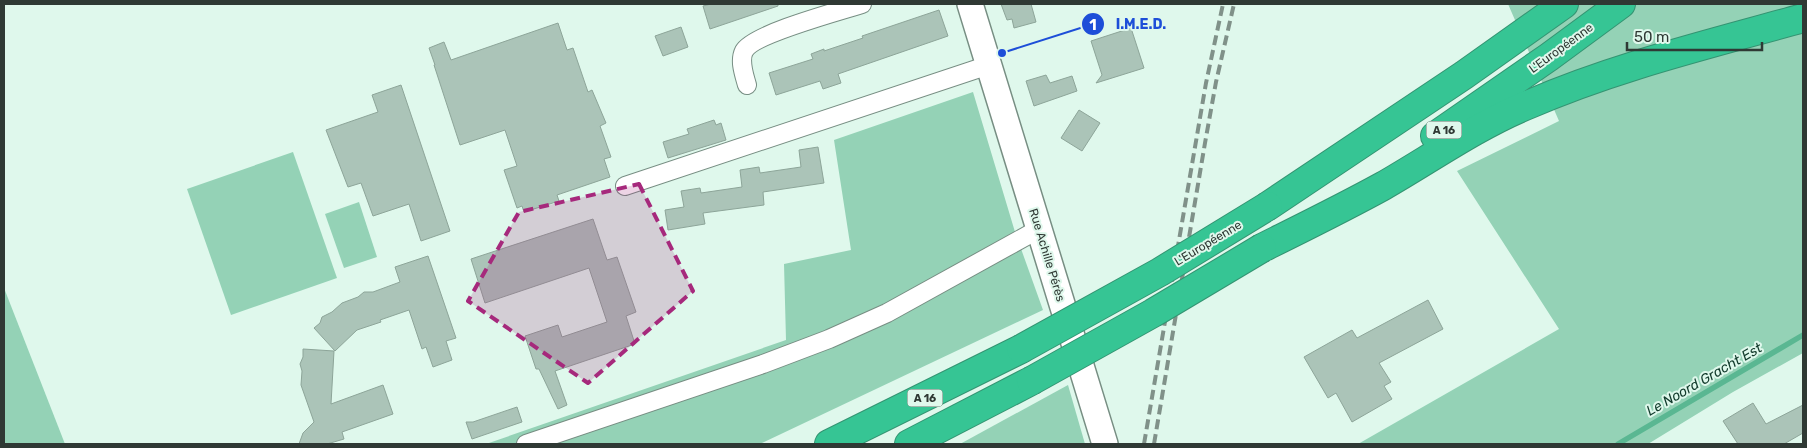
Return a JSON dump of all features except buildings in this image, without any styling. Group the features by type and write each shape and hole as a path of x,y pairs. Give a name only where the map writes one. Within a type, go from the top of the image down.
{"highway":[{"path":"1464,75 1543,4"},
{"name":"L'Européenne","path":"829,444 1021,349 1160,272 1268,206 1464,75 1564,4"},
{"name":"L'Européenne","path":"909,444 1031,381 1154,313 1262,248 1461,118 1621,4"},
{"path":"1262,248 1364,196 1494,121 1531,103 1626,68 1803,18"}],"street":[{"path":"747,85 742,64 745,50 749,45 768,35 862,4"},
{"name":"Rue Achille Pérès","path":"970,4 1105,444"},
{"path":"625,186 989,65"},
{"path":"526,444 763,364 836,336 887,313 1039,229"}],"highlighted area":[{"path":"639,184 693,291 588,383 468,301 519,212"}],"green space":[{"path":"1508,4 1803,4 1803,353 1733,392 1648,444 1358,444 1559,329 1457,171 1559,121"},
{"path":"973,92 1015,232 1043,310 760,444 486,444 786,340 784,264 851,250 834,140"},
{"path":"293,152 337,278 231,315 187,189"},
{"path":"359,202 377,257 344,268 325,214"},
{"path":"4,288 65,444 4,444"},
{"path":"1068,385 1085,444 960,444"}],"waterway":[{"name":"Le Noord Gracht Est","path":"1618,444 1803,335"}],"railway":[{"path":"1144,444 1206,83 1223,4"},
{"path":"1154,444 1216,82 1234,4"}],"place":[{"name":"I.M.E.D.","path":"1002,53"}]}
